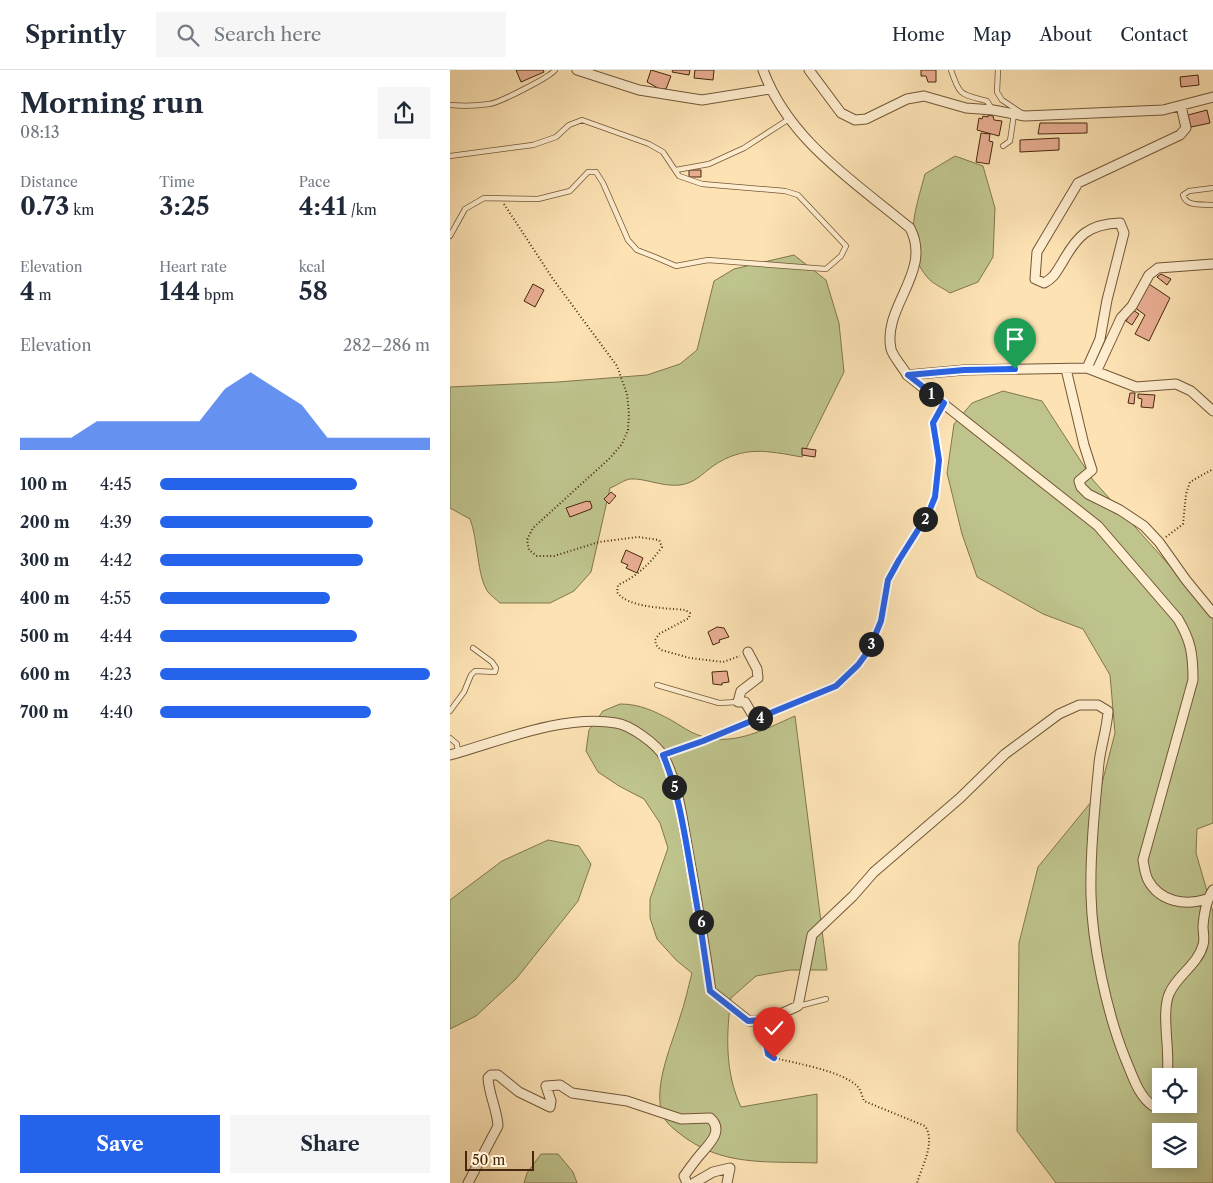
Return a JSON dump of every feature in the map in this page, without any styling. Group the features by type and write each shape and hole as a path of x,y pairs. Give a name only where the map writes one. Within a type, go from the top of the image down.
{"street":[{"path":"577,70 640,90 702,100 770,89"},
{"path":"763,70 770,89 790,119 820,155 910,228 916,240 914,271 891,325 891,350 908,375 1098,526 1178,619 1187,635 1193,653 1192,680 1143,860 1148,879 1163,896 1176,901 1194,903 1207,899"},
{"path":"809,70 841,113 855,120 866,119 907,99 924,96 966,108 993,110 1025,116 1154,110 1181,106 1213,97"},
{"path":"1087,368 1100,339 1107,300 1124,232 1120,223 1102,224 1087,230 1070,248 1052,279 1044,283 1035,279 1037,252 1078,183 1180,134 1186,128 1181,106"},
{"path":"1097,370 1121,318 1132,306 1149,274 1158,268 1213,264"},
{"path":"908,375 964,370 1087,368 1097,370 1136,387 1176,384 1191,391 1213,411"},
{"path":"1066,369 1092,470 1079,482 1080,487 1088,494 1120,510 1144,526 1159,542 1176,567 1213,613"},
{"path":"748,652 757,669 758,678 741,691 738,702 745,702 756,719"},
{"path":"454,754 554,725 580,721 615,722 628,726 663,755 671,773 682,816 701,921 710,991 748,1021 765,1020 798,1006 812,935 853,896 874,872 960,798 1005,754 1059,714 1079,705 1098,705 1108,711 1107,731 1099,760 1091,873 1091,898 1098,954 1120,1044 1145,1101 1152,1105"},
{"path":"1168,1068 1166,1006 1170,992 1201,952 1204,943 1203,925 1207,899 1213,890"},
{"path":"468,1183 498,1126 497,1116 488,1093 488,1078 491,1075 498,1075 519,1092 550,1107 551,1101 546,1086 560,1085 572,1093 627,1101 681,1119 710,1118 715,1122 716,1129 712,1142 684,1176 687,1183"},
{"path":"694,1183 713,1172 730,1168 727,1183"}],"lane":[{"path":"450,105 492,104 542,80 555,70"},
{"path":"951,70 957,89 965,95 987,101 993,110"},
{"path":"998,70 997,92 1002,100 1025,116"},
{"path":"1003,146 1010,141 1014,114"},
{"path":"676,170 709,164 744,148 790,119"},
{"path":"450,156 533,145 556,137 569,125 582,120 649,144 663,152 679,176 702,184 785,191 798,195 846,246 841,256 826,269 708,260 676,266 637,250 628,240 603,183 596,172 588,172 570,191 538,199 484,198 465,209 450,236"},
{"path":"1213,188 1189,191 1183,195 1184,200 1188,203 1213,205"},
{"path":"450,711 464,692 470,675 475,671 495,672 496,668 492,662 473,648"},
{"path":"657,686 719,703 738,702"},
{"path":"450,738 458,744 454,754"},
{"path":"798,1006 826,1000"}],"path":[{"path":"500,198 553,279 617,366 627,394 629,414 628,430 622,444 610,458 532,528 527,540 529,550 537,556 554,556 599,542 638,537 659,540 662,547 656,555 635,578 618,585 617,592 621,598 635,604 685,610 690,613 690,618 659,634 655,640 656,646 661,650 690,658 723,662 748,652"},
{"path":"663,755 836,686 858,665 869,650 881,621 888,580 928,514 935,497 939,460 933,423 944,403"},
{"path":"1159,542 1183,524 1186,494 1190,482 1213,469"},
{"path":"765,1020 764,1031 768,1054 846,1079 858,1087 864,1101 925,1126 930,1133 930,1144 917,1183"}],"green space":[{"path":"955,156 983,166 995,208 993,257 978,282 950,293 930,280 920,266 915,254 913,228 925,174"},
{"path":"794,255 826,280 839,323 844,372 802,457 756,451 746,452 724,459 685,484 667,485 636,479 623,481 610,488 591,572 574,591 550,603 500,603 488,592 484,585 470,519 450,508 450,387 558,382 647,375 680,364 697,350 714,281 734,269"},
{"path":"1003,391 1042,401 1093,480 1213,614 1213,823 1197,829 1196,853 1213,912 1213,1183 1056,1183 1017,1131 1019,943 1038,867 1100,791 1115,733 1110,675 1083,629 1043,614 977,577 962,534 947,473 954,424 972,403"},
{"path":"620,704 634,705 647,709 695,734 723,739 748,735 795,716 827,970 790,970 756,976 731,998 728,1054 732,1081 741,1107 817,1094 817,1163 762,1162 728,1157 711,1152 676,1131 662,1114 660,1087 662,1075 692,973 676,960 657,939 650,918 650,899 668,848 660,823 644,799 598,772 586,751 589,730 603,711"},
{"path":"548,840 579,846 591,864 578,901 516,979 476,1016 450,1029 450,900 502,861"},
{"path":"541,1154 558,1154 573,1172 577,1183 524,1183 527,1173"}],"building":[{"path":"516,70 543,70 544,72 521,82"},
{"path":"651,70 671,76 666,89 660,89 647,82"},
{"path":"673,70 690,70 689,75 672,72"},
{"path":"695,70 714,70 713,80 694,78"},
{"path":"921,70 936,70 936,82 928,82 926,76 921,76"},
{"path":"1198,75 1199,85 1181,87 1180,77"},
{"path":"1207,110 1210,123 1191,127 1188,115"},
{"path":"988,115 993,116 994,120 1002,121 999,136 977,130 979,118 982,119 983,116 988,117"},
{"path":"1040,123 1087,123 1087,133 1038,134"},
{"path":"981,133 990,134 989,141 993,142 989,164 976,162"},
{"path":"1059,138 1059,150 1020,152 1020,140"},
{"path":"689,170 701,170 701,177 689,177"},
{"path":"1161,274 1171,279 1167,285 1157,277"},
{"path":"533,284 544,290 535,307 524,301"},
{"path":"1149,284 1170,298 1149,341 1135,334 1145,315 1134,307"},
{"path":"1133,310 1139,314 1132,325 1126,321"},
{"path":"1130,393 1135,393 1134,404 1128,403"},
{"path":"1138,394 1155,395 1153,408 1141,407 1142,399 1138,398"},
{"path":"802,448 816,450 815,457 802,455"},
{"path":"611,492 616,496 609,504 604,499"},
{"path":"590,501 591,509 570,517 566,508"},
{"path":"626,550 643,558 637,573 626,568 628,565 621,562"},
{"path":"717,627 724,628 729,637 719,640 720,642 713,645 708,632"},
{"path":"727,671 729,682 722,683 722,685 713,684 712,672"}],"route":[{"path":"774,1058 768,1054 764,1031 765,1020 748,1021 710,991 701,921 682,816 671,773 663,755 703,741 836,686 858,665 869,650 881,621 888,580 928,514 935,497 938,481 939,460 933,423 944,403 908,375 964,370 1015,369"}]}
